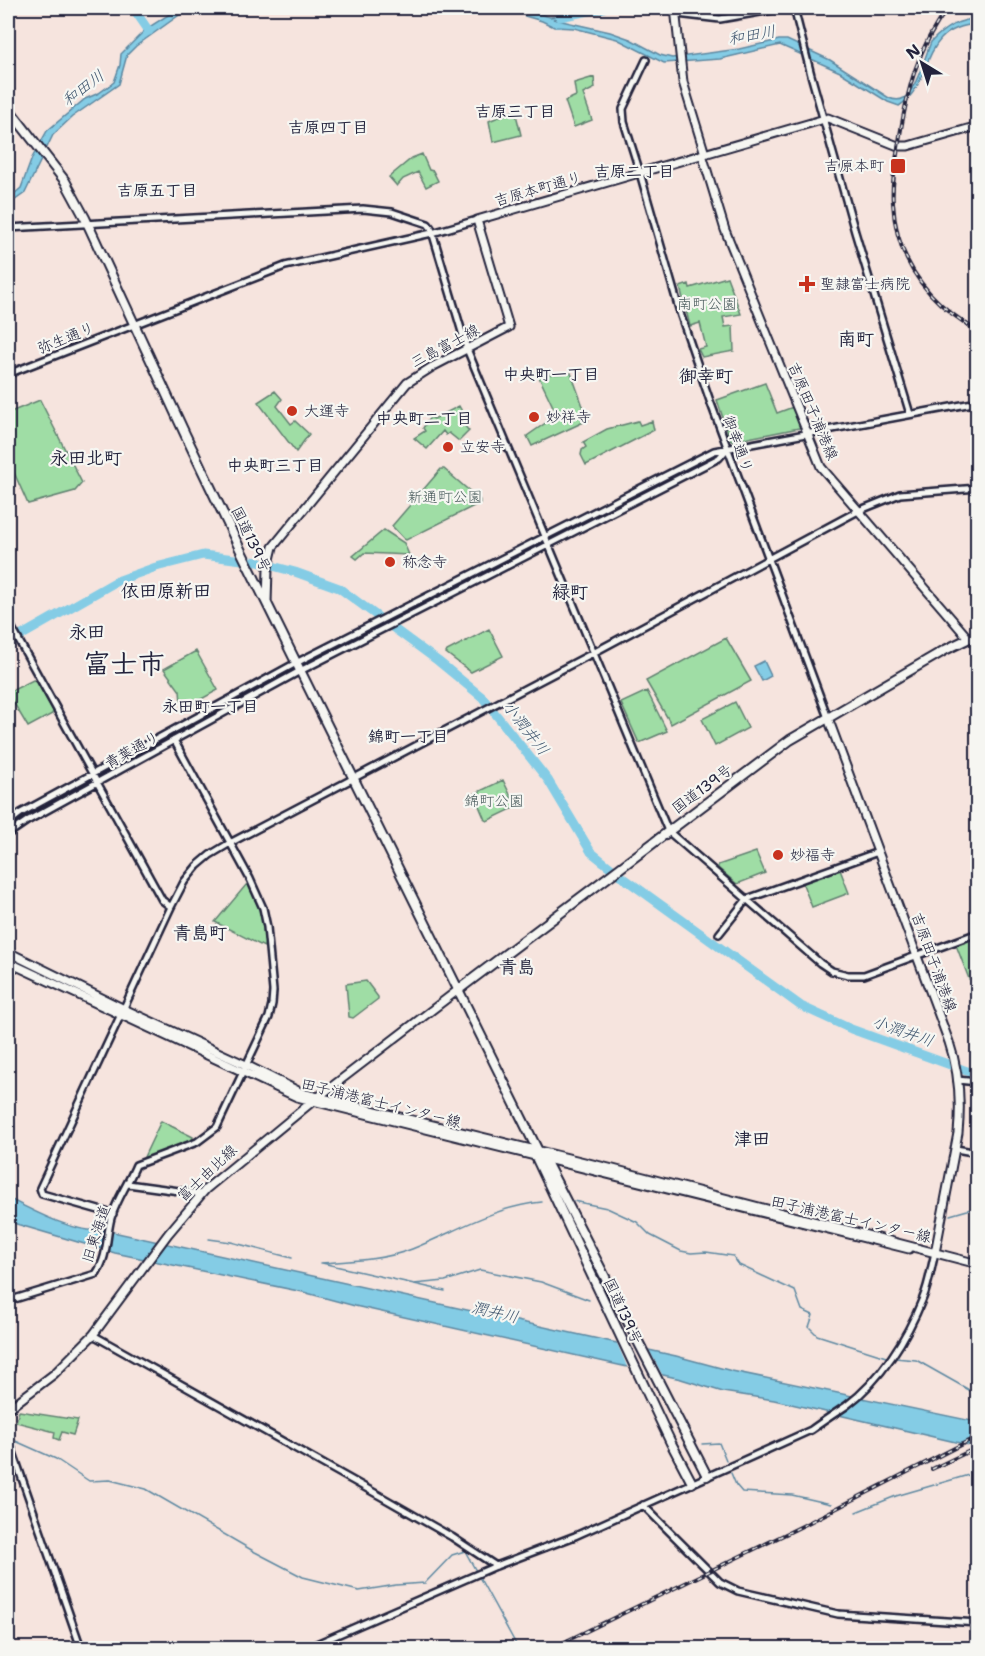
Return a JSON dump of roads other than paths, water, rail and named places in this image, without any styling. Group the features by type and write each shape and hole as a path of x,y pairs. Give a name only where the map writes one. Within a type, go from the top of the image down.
{"highway":[{"name":"国道139号","path":"8,108 65,181 87,224 240,550 458,990 655,1410 692,1483"},
{"name":"国道139号","path":"458,990 774,751 978,634"},
{"name":"国道139号","path":"536,1153 544,1158 707,1476"}],"main road":[{"path":"676,11 683,82 704,154"},
{"path":"823,119 828,118 898,146 908,146 978,126"},
{"name":"吉原本町通り","path":"477,220 823,119"},
{"name":"吉原田子浦港線","path":"704,154 725,230 821,467 968,638"},
{"name":"三島富士線","path":"267,603 268,564 276,543 407,383 414,377 509,327 477,220"},
{"name":"吉原田子浦港線","path":"828,718 952,1051 960,1113 956,1149 935,1253"},
{"name":"田子浦港富士インター線","path":"8,952 123,1012"},
{"name":"田子浦港富士インター線","path":"8,962 302,1093 536,1153"},
{"name":"富士由比線","path":"8,1409 54,1374 93,1335 166,1236 201,1194 313,1101 458,990"},
{"name":"田子浦港富士インター線","path":"245,1068 297,1097 902,1242 935,1253"},
{"name":"田子浦港富士インター線","path":"544,1158 879,1242 935,1253"},
{"path":"935,1253 978,1263"}],"street":[{"path":"676,11 720,19 784,8"},
{"path":"794,8 823,119 910,414"},
{"name":"御幸通り","path":"646,60 623,109 624,122 681,316 727,449 828,718"},
{"path":"8,228 363,209 392,212 428,224 467,349 668,831 806,952 832,971 848,975 864,975 978,933"},
{"name":"吉原本町通り","path":"133,324 285,266 432,233 477,220"},
{"name":"弥生通り","path":"8,374 133,324"},
{"name":"青葉通り","path":"8,823 92,774 296,663 714,451 978,402"},
{"name":"青葉通り","path":"8,834 27,821 300,671 719,458 727,449"},
{"path":"112,1216 42,1194 40,1188 171,907 184,882 210,855 858,511 900,494 978,488"},
{"path":"8,621 162,900 171,907"},
{"name":"旧東海道","path":"8,1301 92,1276 102,1266 112,1216 136,1166 197,1142 217,1127 269,1017 273,991 263,908 174,740"},
{"path":"719,934 747,899 878,852"},
{"path":"957,1077 978,1082"},
{"path":"956,1149 978,1154"},
{"path":"128,1184 201,1194"},
{"path":"307,1648 496,1566 566,1540 815,1427 862,1392 906,1335 924,1295 935,1253"},
{"path":"93,1335 423,1520 496,1566"},
{"path":"8,1439 81,1648"},
{"path":"643,1505 720,1582 738,1591 838,1614 978,1623"}],"water":[{"path":"179,8 189,8 127,55 119,84 72,117 53,135 25,193 8,205 8,199 21,188 32,158 47,131 85,99 99,93 114,82 121,54 146,29"},
{"path":"519,8 550,17 570,14 553,19 610,32 630,39 660,55 672,58 787,40 830,60 889,98 896,100 904,98 912,88 931,42 936,37 952,25 964,21 977,19 978,24 959,28 945,35 936,45 911,96 899,106 888,102 840,72 780,45 720,59 664,63 617,39 574,28 554,27 525,16"},
{"path":"764,661 771,676 762,681 754,666"},
{"path":"8,1198 29,1209 81,1229 104,1230 676,1356 732,1371 977,1422 977,1447 774,1400 723,1392 681,1379 355,1306 303,1292 115,1253 13,1223 8,1220"}],"waterway":[{"path":"133,8 149,31"},
{"path":"560,17 603,8"},
{"name":"小潤井川","path":"8,643 117,581 156,567 203,555 258,562 339,588 438,661 482,697 548,780 591,852 621,876 801,1006 851,1029 967,1071 978,1072"},
{"path":"573,1201 607,1208 637,1222 650,1235 681,1251 733,1256 739,1265 795,1291 802,1310 813,1315 809,1327 817,1335 886,1357"},
{"path":"321,1263 368,1259 401,1253 491,1214 542,1202"},
{"path":"950,1215 978,1207"},
{"path":"209,1239 231,1242 292,1258"},
{"path":"322,1263 445,1291"},
{"path":"414,1284 445,1281 480,1270 541,1282 589,1300"},
{"path":"895,1358 916,1360 978,1395"},
{"path":"11,1439 56,1459 89,1481 110,1480 146,1489 303,1577 359,1591 425,1583 452,1555 465,1551 476,1571"},
{"path":"702,1444 719,1443 726,1460"},
{"path":"731,1473 742,1492 792,1495 831,1504"},
{"path":"856,1512 896,1496 972,1474 978,1475"},
{"path":"478,1575 518,1648"},
{"path":"495,1648 503,1646 518,1648"}],"railway":[{"path":"948,8 929,38 911,84 895,169 893,203 901,244 918,279 944,307 978,331"},
{"path":"552,1648 802,1526 978,1436"},
{"path":"932,1469 978,1447"}],"place":[{"name":"吉原本町","path":"898,166"},
{"name":"聖隷富士病院","path":"807,284"},
{"name":"大運寺","path":"292,411"},
{"name":"妙祥寺","path":"534,417"},
{"name":"立安寺","path":"448,447"},
{"name":"称念寺","path":"390,562"},
{"name":"妙福寺","path":"778,855"}],"district":[{"name":"吉原三丁目","path":"515,111"},
{"name":"吉原四丁目","path":"328,127"},
{"name":"吉原二丁目","path":"634,171"},
{"name":"吉原五丁目","path":"157,190"},
{"name":"南町","path":"856,339"},
{"name":"中央町一丁目","path":"551,374"},
{"name":"御幸町","path":"706,376"},
{"name":"中央町二丁目","path":"424,418"},
{"name":"永田北町","path":"86,458"},
{"name":"中央町三丁目","path":"275,465"},
{"name":"依田原新田","path":"166,591"},
{"name":"緑町","path":"570,592"},
{"name":"永田","path":"87,632"},
{"name":"富士市","path":"124,663"},
{"name":"永田町一丁目","path":"210,706"},
{"name":"錦町一丁目","path":"408,736"},
{"name":"青島町","path":"200,933"},
{"name":"青島","path":"517,967"},
{"name":"津田","path":"752,1139"}],"water label":[{"name":"和田川","path":"752,35"},
{"name":"和田川","path":"83,88"},
{"name":"潤井川","path":"495,1312"}],"park label":[{"name":"南町公園","path":"707,304"},
{"name":"新通町公園","path":"445,497"},
{"name":"錦町公園","path":"494,801"}]}
